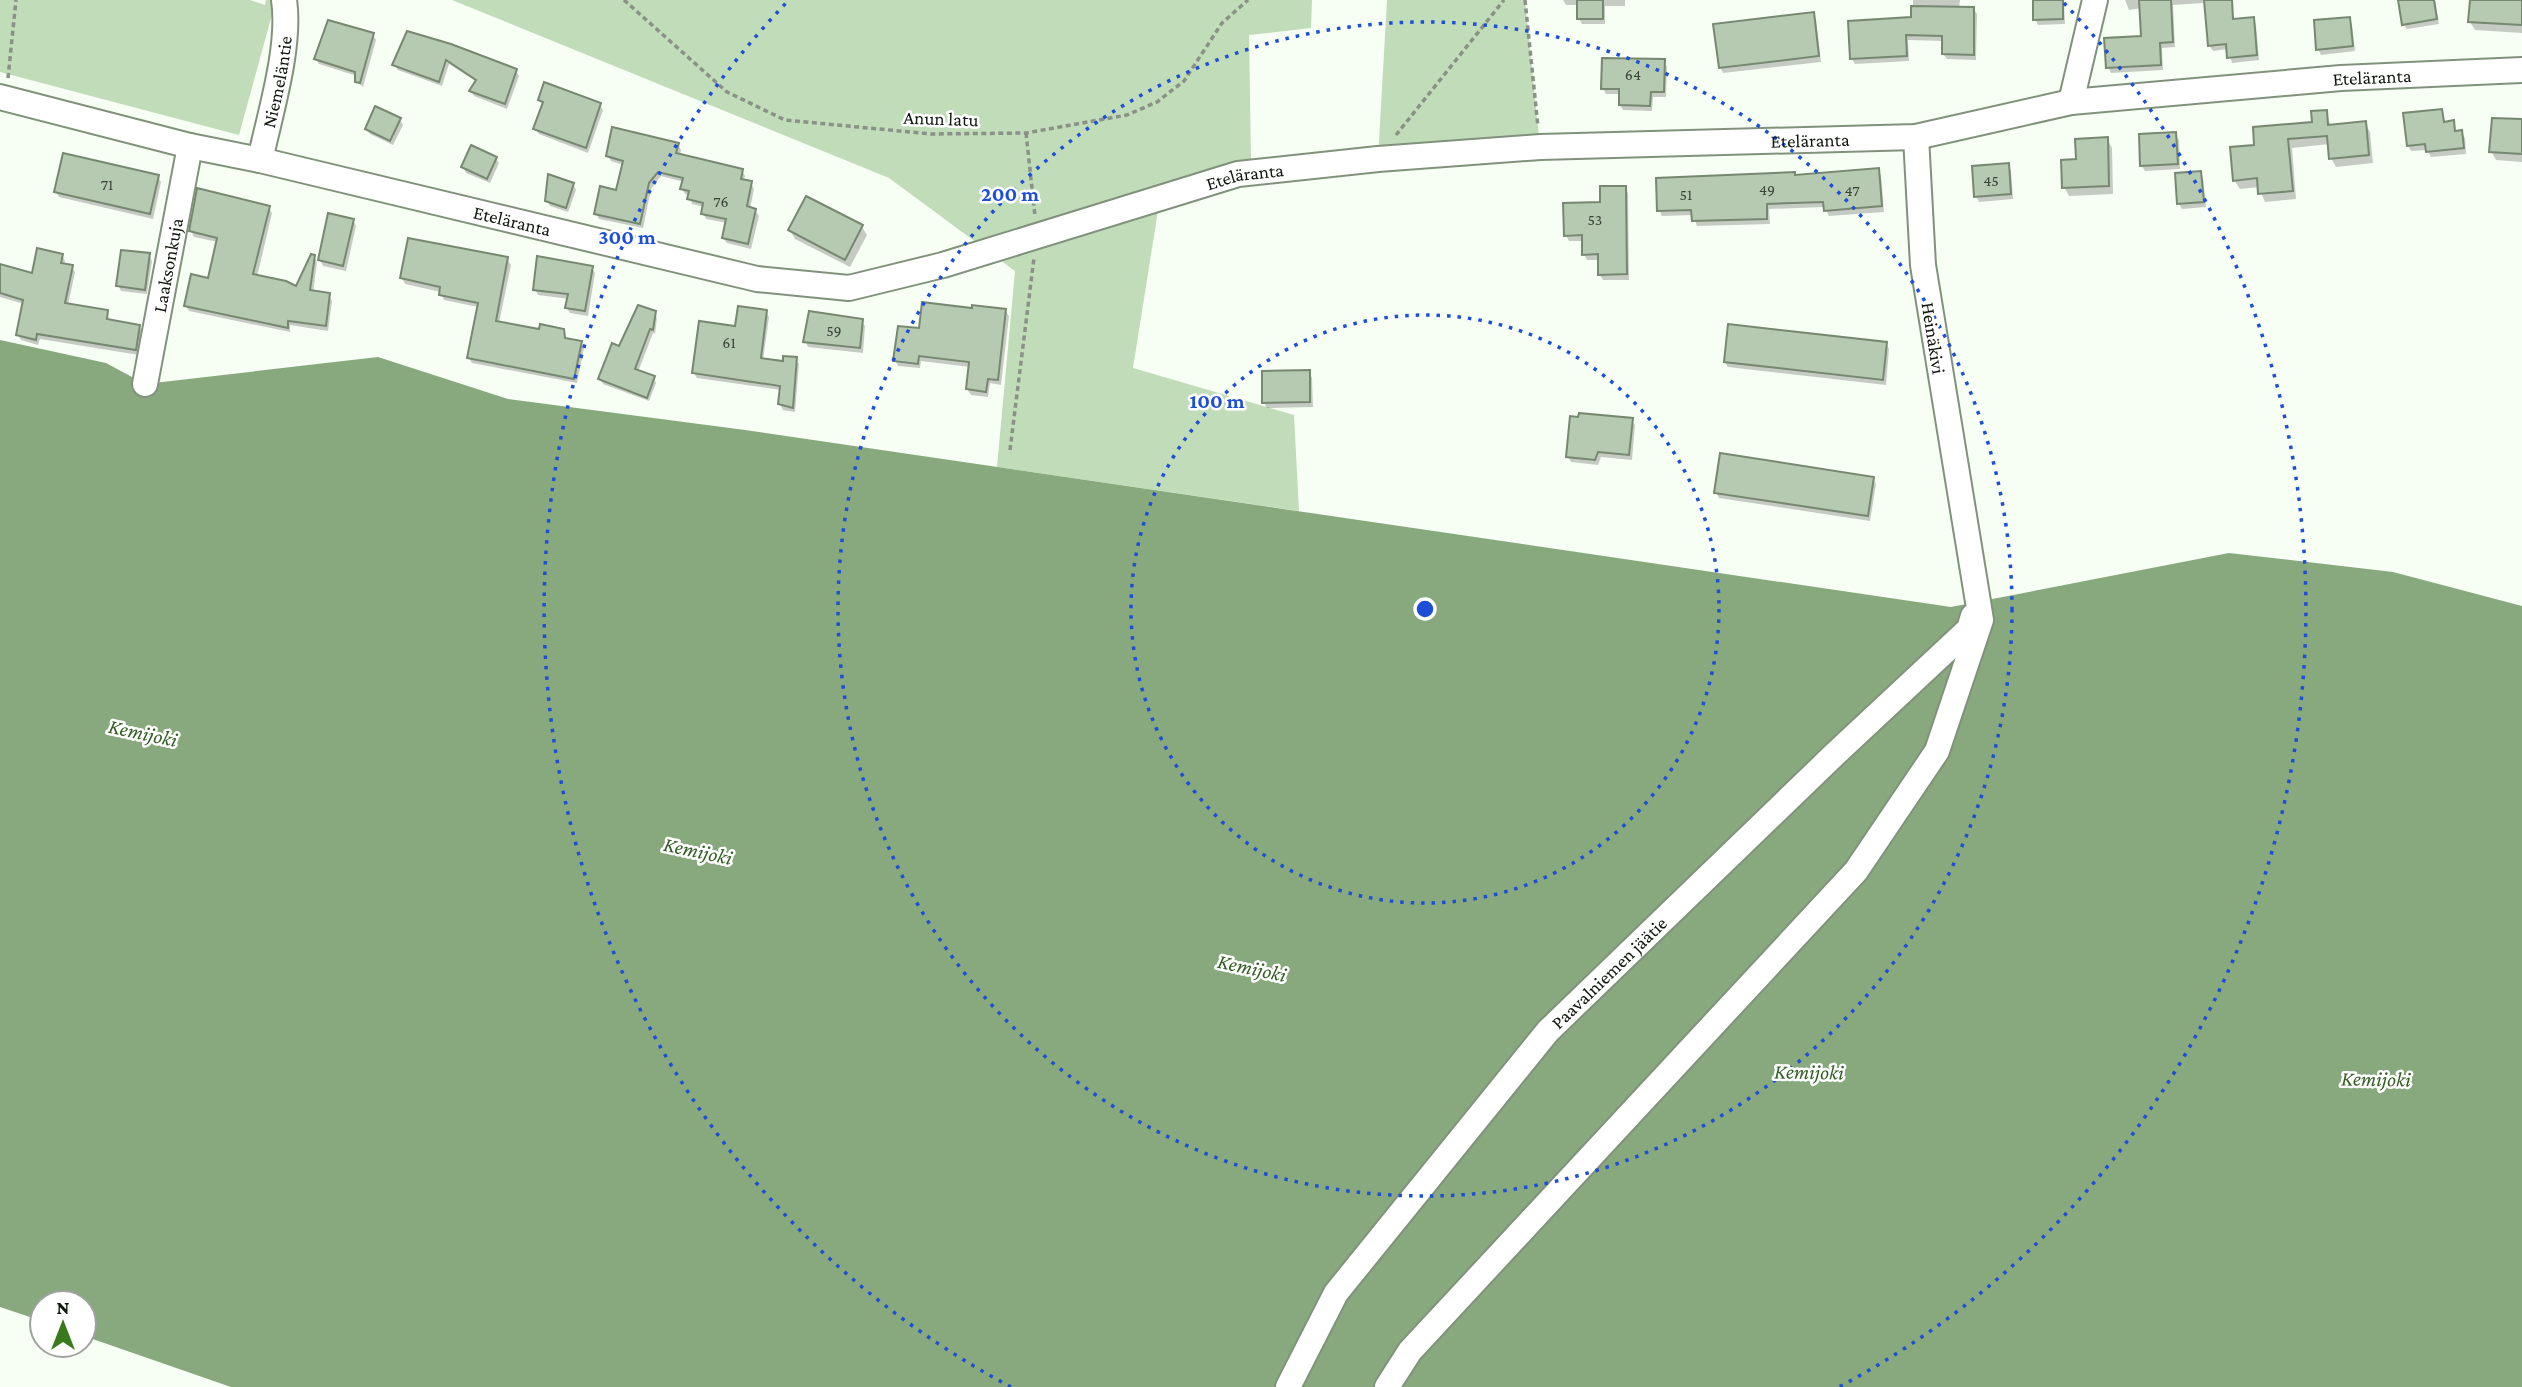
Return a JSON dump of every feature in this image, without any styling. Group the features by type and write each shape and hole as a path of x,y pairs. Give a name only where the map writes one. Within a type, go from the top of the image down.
{"street":[{"name":"Niemeläntie","path":"260,160 280,73 286,10 284,0"},
{"path":"2071,102 2095,0"},
{"name":"Eteläranta","path":"3,98 190,146 260,160 757,279 849,288 943,265 1238,174 1378,159 1539,147 1916,137 2071,102 2342,78 2522,70"},
{"name":"Heinäkivi","path":"1916,137 1923,265 1966,537"},
{"name":"Laaksonkuja","path":"145,384 190,146"},
{"name":"Paavalniemen jäätie","path":"1387,1387 1410,1351 1856,870 1937,751 1981,620 1966,537"},
{"name":"Paavalniemen jäätie","path":"1288,1387 1336,1293 1548,1031 1834,755 1969,629 1976,602"}],"path":[{"path":"3,98 16,0"},
{"name":"Anun latu","path":"624,0 727,92 785,120 931,134 1026,133 1127,115 1157,102 1184,80 1222,23 1248,0"},
{"path":"1378,159 1504,0"},
{"path":"1525,0 1539,147"},
{"path":"1010,450 1037,235 1026,133"}],"shaded area":[{"path":"0,0 250,0 265,5 266,0 276,0 239,135 0,72"},
{"path":"452,0 1312,0 1311,28 1249,35 1251,160 1160,198 1133,368 1294,415 1299,511 997,467 1015,271 889,178"},
{"path":"1387,0 1525,0 1540,147 1378,159"}],"water":[{"name":"Kemijoki","path":"0,340 106,363 145,384 378,357 508,399 745,430 1951,607 2229,553 2393,572 2522,606 2522,1387 231,1387 98,1341 98,1289 28,1289 28,1316 0,1307"}],"building":[{"path":"1577,0 1603,0 1603,19 1577,19"},
{"path":"2033,0 2063,0 2063,19 2033,20"},
{"path":"2139,0 2171,0 2173,42 2160,43 2161,65 2106,68 2104,38 2141,36"},
{"path":"2204,0 2232,0 2233,19 2254,17 2257,55 2227,58 2226,44 2208,46"},
{"path":"2398,0 2434,0 2437,19 2402,25"},
{"path":"2470,0 2522,0 2522,25 2468,22"},
{"path":"1911,6 1974,7 1974,55 1942,54 1942,36 1906,35 1907,56 1850,59 1848,21 1911,17"},
{"path":"1814,12 1819,56 1719,68 1713,24"},
{"path":"2350,17 2353,46 2316,50 2314,20"},
{"path":"328,20 374,33 360,83 355,82 355,72 314,59"},
{"path":"407,31 517,69 505,104 469,91 476,80 446,60 439,82 392,65"},
{"path":"1602,58 1665,59 1664,92 1651,92 1650,106 1619,105 1619,89 1601,89"},
{"path":"544,82 601,103 586,148 533,129 543,102 538,100"},
{"path":"375,106 401,118 390,141 365,129"},
{"path":"2442,109 2444,122 2454,120 2455,131 2462,130 2464,148 2426,152 2425,144 2407,146 2403,113"},
{"path":"2327,110 2328,125 2366,121 2369,155 2329,159 2327,136 2288,139 2293,191 2258,194 2257,178 2233,181 2230,147 2254,145 2253,127 2312,122 2311,111"},
{"path":"2492,118 2522,119 2522,154 2489,152"},
{"path":"612,127 679,143 676,153 743,169 741,179 752,181 747,206 756,209 748,244 722,238 726,219 701,214 703,203 687,199 689,191 680,189 683,178 658,172 649,183 640,224 594,214 600,186 616,190 623,161 606,156"},
{"path":"2176,132 2178,164 2140,166 2139,134"},
{"path":"2108,137 2109,186 2062,188 2061,160 2076,159 2075,139"},
{"path":"471,145 497,157 487,179 461,167"},
{"path":"63,153 159,175 150,214 54,192"},
{"path":"2009,163 2011,194 1974,197 1972,166"},
{"path":"1879,168 1882,206 1824,211 1823,202 1767,204 1767,219 1692,221 1691,210 1657,211 1656,178 1795,172 1795,175"},
{"path":"2201,171 2204,202 2177,204 2175,173"},
{"path":"548,174 574,183 566,208 545,201"},
{"path":"1600,186 1626,186 1627,274 1598,275 1598,254 1582,255 1582,235 1564,236 1563,203 1600,202"},
{"path":"197,188 270,206 253,274 286,281 296,286 311,254 315,255 310,290 330,293 326,326 288,321 288,328 184,306 191,274 208,278 217,238 189,231"},
{"path":"806,196 863,225 845,260 788,230"},
{"path":"328,213 354,219 343,266 318,260"},
{"path":"408,238 508,257 496,321 539,329 540,324 564,329 565,338 582,341 574,379 467,358 478,303 439,295 440,287 400,278"},
{"path":"37,248 63,254 61,263 73,265 65,303 108,310 107,319 140,325 136,350 37,334 36,340 16,335 23,300 0,293 0,264 32,273"},
{"path":"121,250 150,253 145,290 116,286"},
{"path":"537,256 593,266 585,311 565,308 568,294 533,290"},
{"path":"922,302 1006,309 998,380 988,379 986,392 966,389 969,362 919,356 918,364 893,361 898,326 919,328"},
{"path":"638,305 656,311 653,330 650,329 635,369 655,376 647,398 598,379 612,343 619,346"},
{"path":"738,306 767,310 761,358 783,361 783,356 797,357 793,408 778,404 780,386 692,373 699,321 735,326"},
{"path":"809,311 863,319 860,348 803,342"},
{"path":"1728,324 1887,342 1883,380 1724,362"},
{"path":"1310,370 1310,402 1262,403 1262,371"},
{"path":"1579,413 1633,418 1629,455 1598,452 1595,460 1566,457 1570,416 1578,417"},
{"path":"1720,453 1874,477 1868,516 1714,493"}]}
